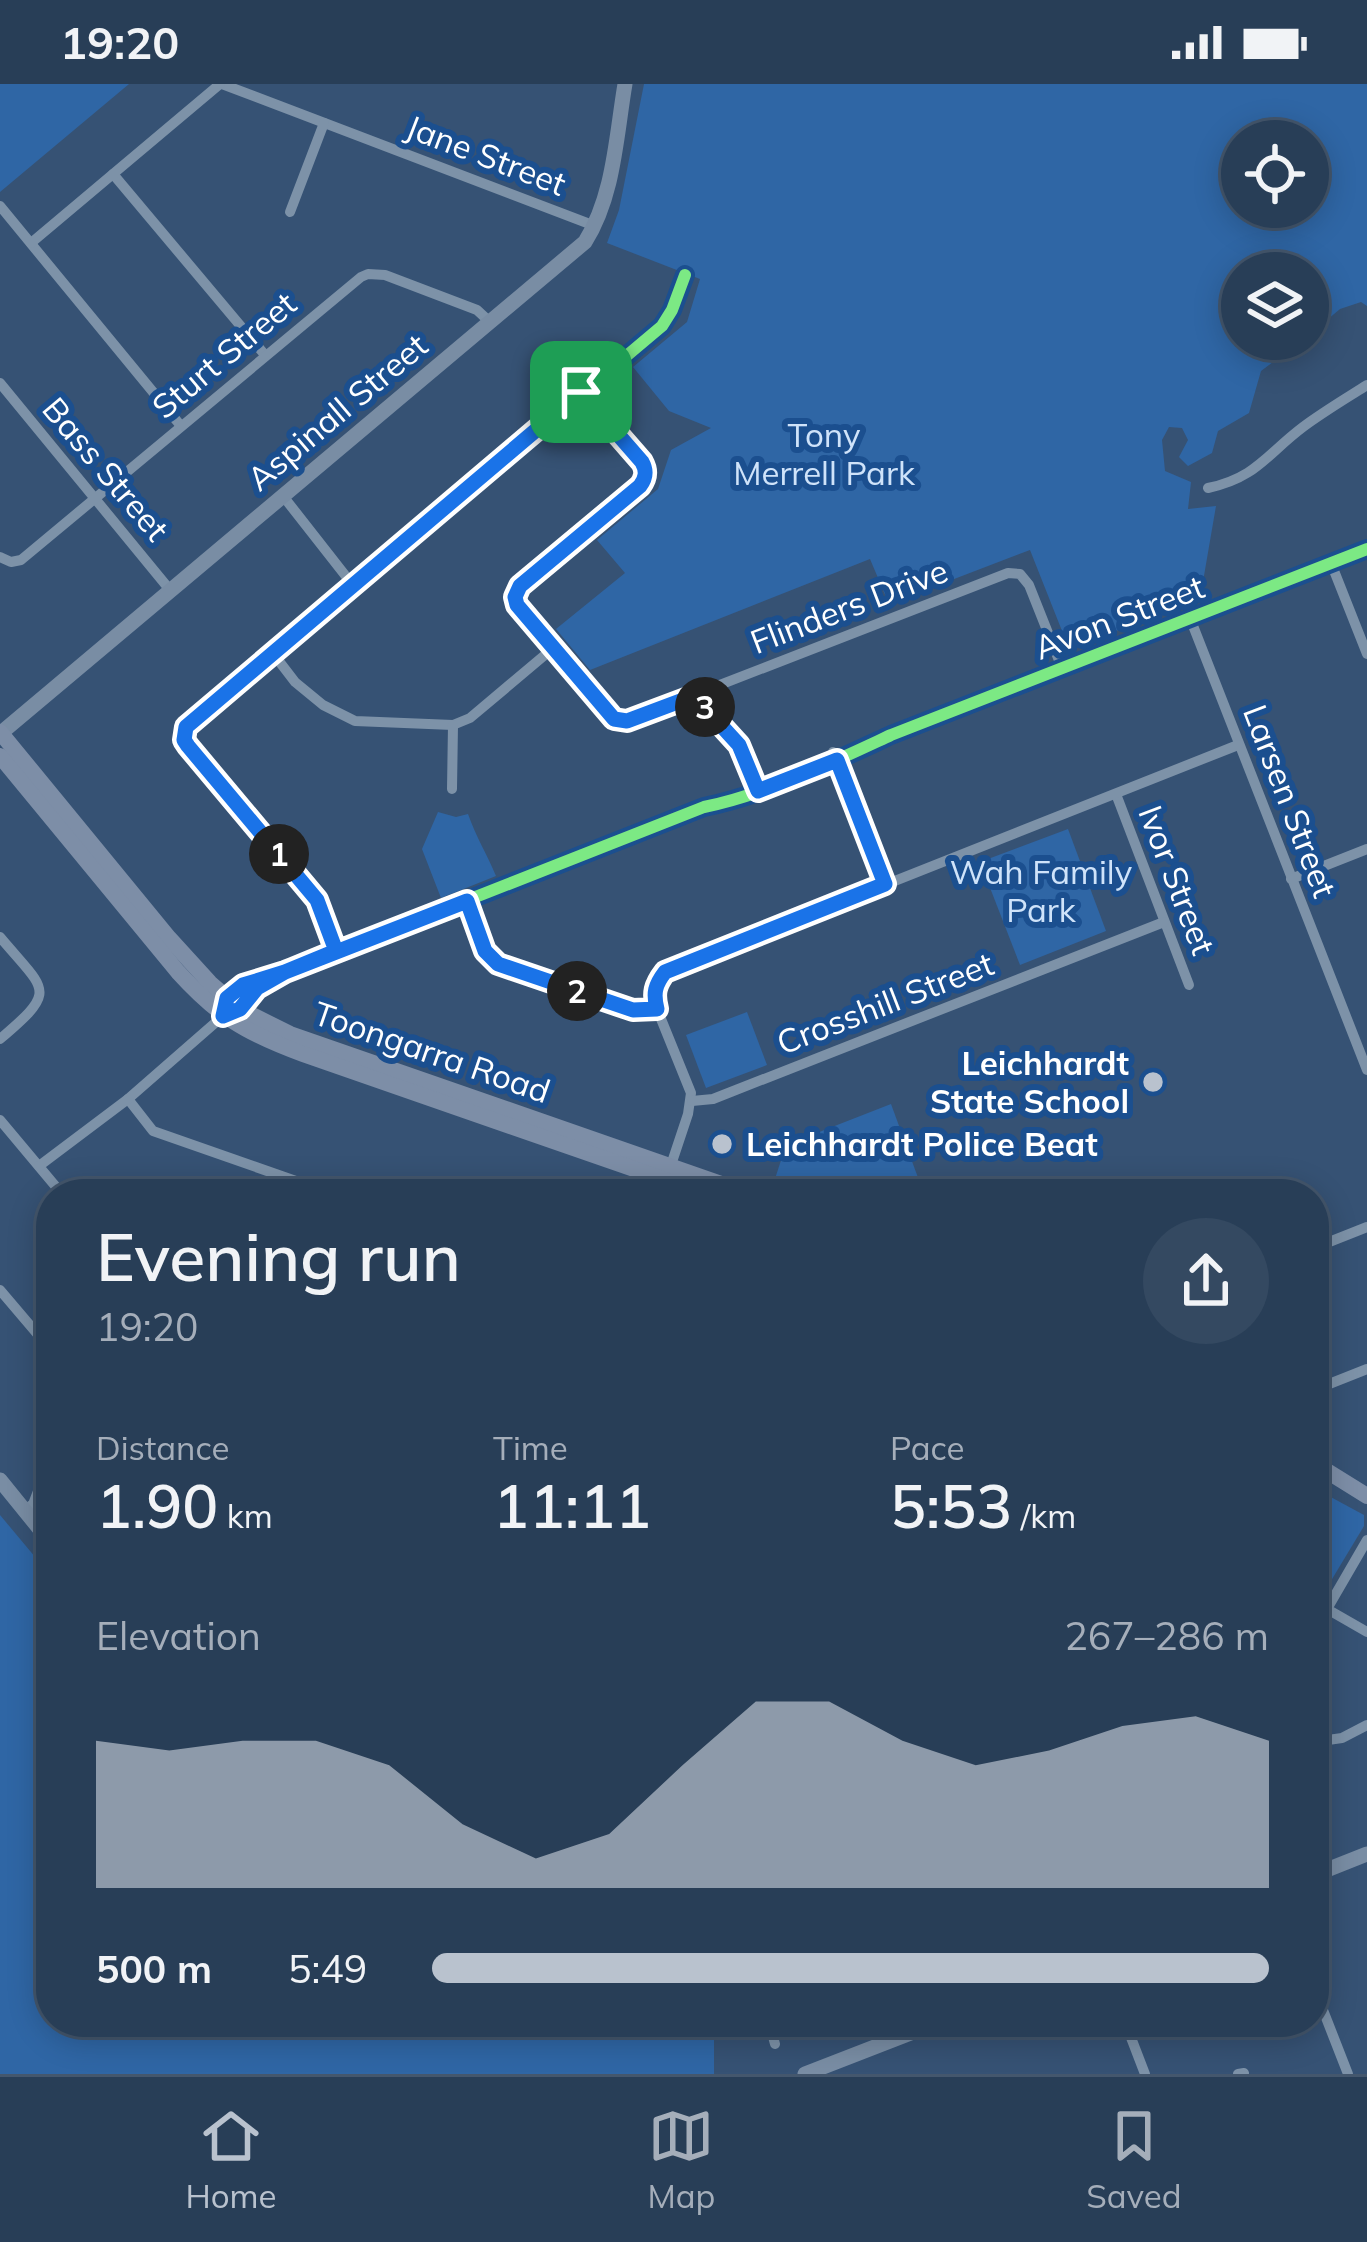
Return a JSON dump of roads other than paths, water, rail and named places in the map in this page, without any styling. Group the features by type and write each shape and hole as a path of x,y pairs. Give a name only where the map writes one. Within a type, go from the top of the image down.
{"main road":[{"name":"Toongarra Road","path":"0,732 230,1008"},
{"name":"Toongarra Road","path":"0,757 178,972 230,1008 691,1179"},
{"name":"Toongarra Road","path":"668,1173 679,1179"},
{"path":"1329,1472 1367,1496"}],"street":[{"name":"Jane Street","path":"221,84 595,226"},
{"path":"31,243 221,84"},
{"name":"Aspinall Street","path":"0,732 570,257 595,226 607,192 626,84"},
{"path":"290,212 324,123"},
{"path":"113,175 265,356"},
{"path":"0,206 181,426"},
{"name":"Sturt Street","path":"5,560 21,560 368,274 385,275 477,310 491,323"},
{"path":"336,951 317,900 188,746 184,734 190,721 662,326 685,275"},
{"name":"Bass Street","path":"0,383 170,590"},
{"path":"1208,488 1249,475 1299,429 1367,386"},
{"name":"Flinders Drive","path":"581,392 642,462 645,476 640,486 518,589 515,597 552,649 618,721 1007,573 1020,574 1029,585 1062,668"},
{"path":"284,496 352,584"},
{"name":"Avon Street","path":"230,1008 247,983 467,901 704,807 724,794 755,787 1367,549"},
{"path":"1331,563 1367,654"},
{"name":"Larsen Street","path":"1190,618 1367,1070"},
{"path":"272,652 295,682 323,705 356,722 453,725 470,718 552,649"},
{"path":"699,694 739,745 755,787"},
{"path":"452,789 453,725"},
{"path":"668,1173 692,1101 654,995 665,972 1238,745"},
{"path":"835,756 885,884"},
{"name":"Ivor Street","path":"1116,794 1189,986"},
{"path":"1291,879 1367,849"},
{"path":"467,901 485,951 498,964 633,1010 657,1009"},
{"name":"Crosshill Street","path":"692,1101 713,1099 1164,922"},
{"path":"0,937 36,980 41,994 36,1009 0,1039"},
{"path":"39,1166 128,1099 230,1008"},
{"path":"128,1099 152,1131 290,1179"},
{"path":"0,1120 50,1179"},
{"path":"1329,1242 1367,1227"},
{"path":"0,1290 36,1332"},
{"path":"1329,1384 1367,1369"},
{"path":"0,1480 36,1525"},
{"path":"24,1511 36,1497"},
{"path":"1329,1605 1367,1540"},
{"path":"1353,1562 1367,1570"},
{"path":"1329,1610 1367,1632"},
{"path":"1329,1740 1367,1725"},
{"path":"1329,1869 1367,1854"},
{"path":"1329,2025 1348,2074"},
{"path":"773,2037 775,2044"},
{"path":"805,2074 900,2037"},
{"path":"1131,2037 1145,2074"}],"place":[{"name":"Leichhardt State School","path":"1153,1082"},
{"name":"Leichhardt Police Beat","path":"722,1144"}],"park label":[{"name":"Tony Merrell Park","path":"824,454"},
{"name":"Wah Family Park","path":"1041,891"}]}
